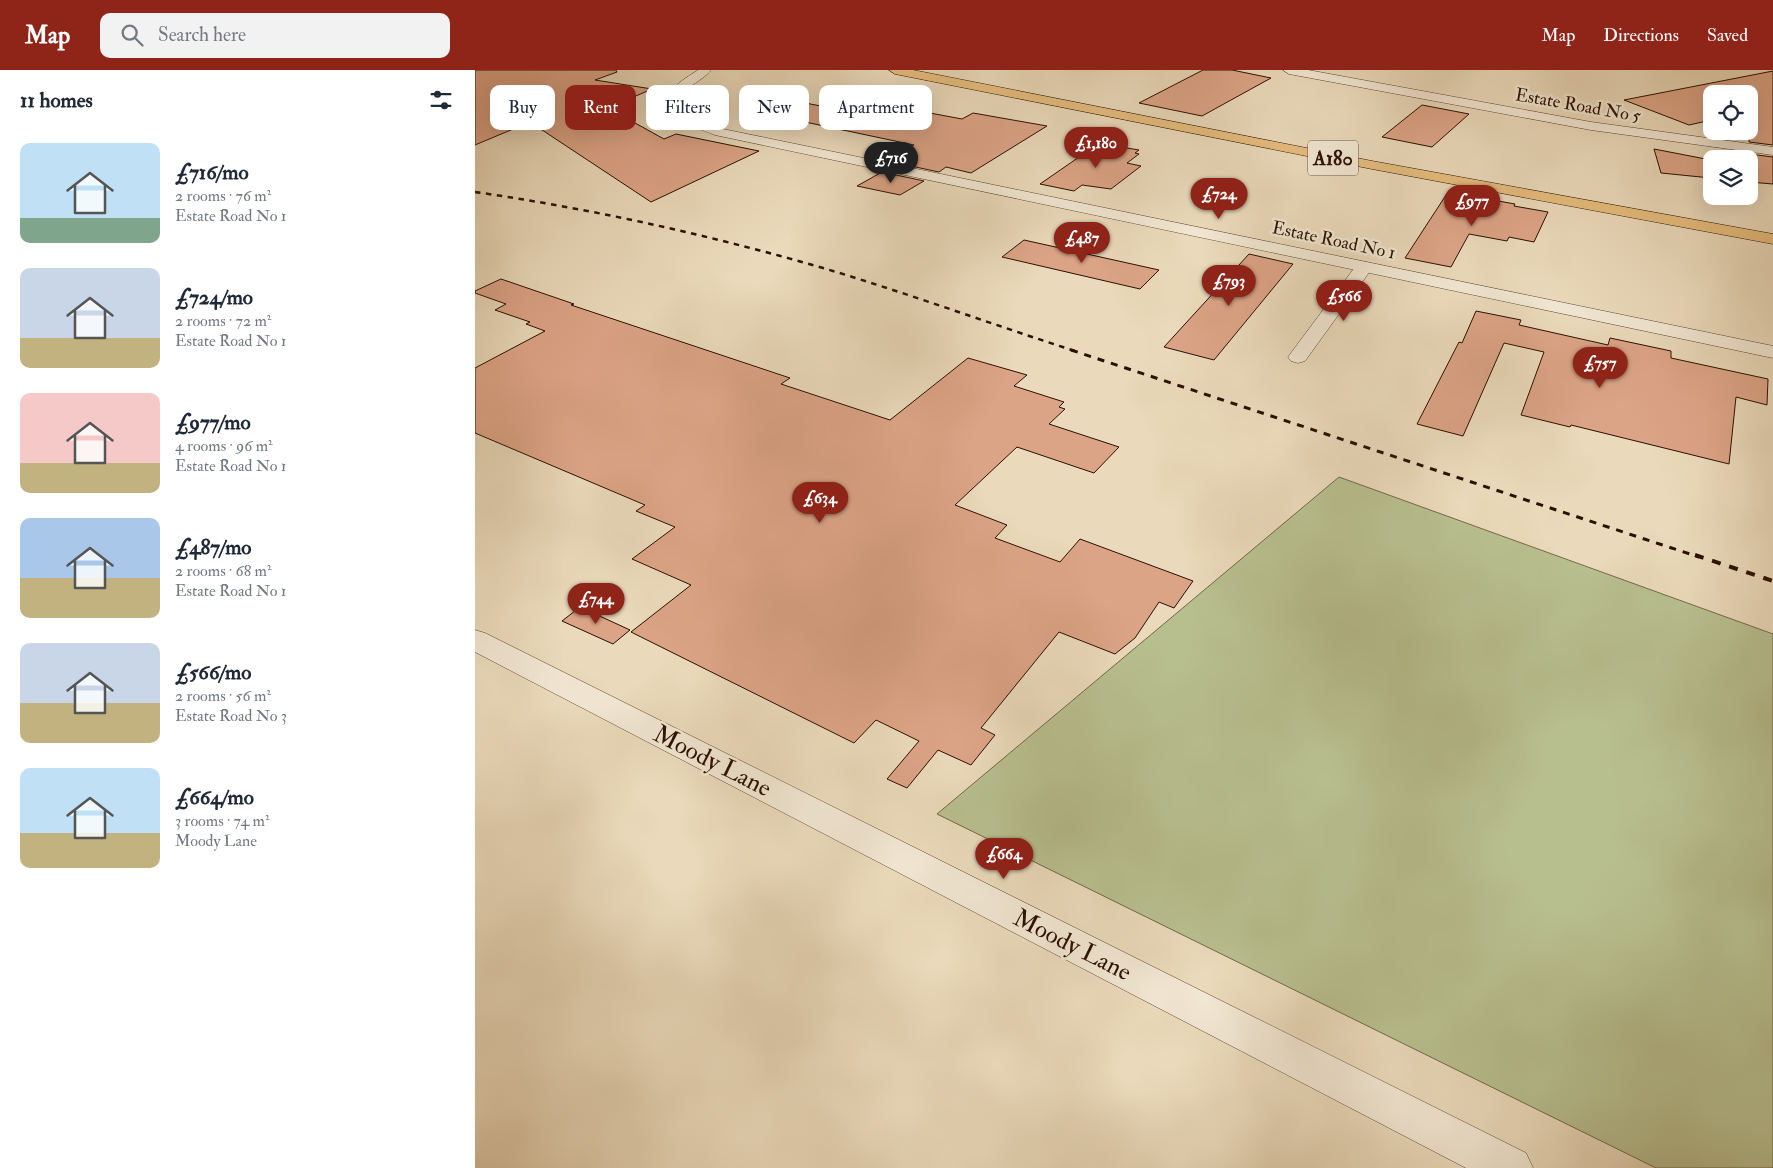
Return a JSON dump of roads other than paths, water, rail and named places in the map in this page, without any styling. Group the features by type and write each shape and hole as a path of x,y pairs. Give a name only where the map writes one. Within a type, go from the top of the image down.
{"highway":[{"name":"A180","path":"895,70 1333,158 1773,238"},
{"name":"A180","path":"933,70 1361,154 1773,228"}],"street":[{"name":"Estate Road No 5","path":"1289,70 1644,136 1773,150"},
{"name":"Estate Road No 1","path":"707,71 679,89 674,102 676,109 683,114 697,123 720,132 1773,352"},
{"path":"1298,357 1364,267"},
{"name":"Moody Lane","path":"475,640 1511,1168"}],"railway":[{"path":"481,193 475,192 563,206 650,224 780,256 886,288 1075,351"},
{"path":"1071,350 1699,557"},
{"path":"1695,555 1773,581"}]}
